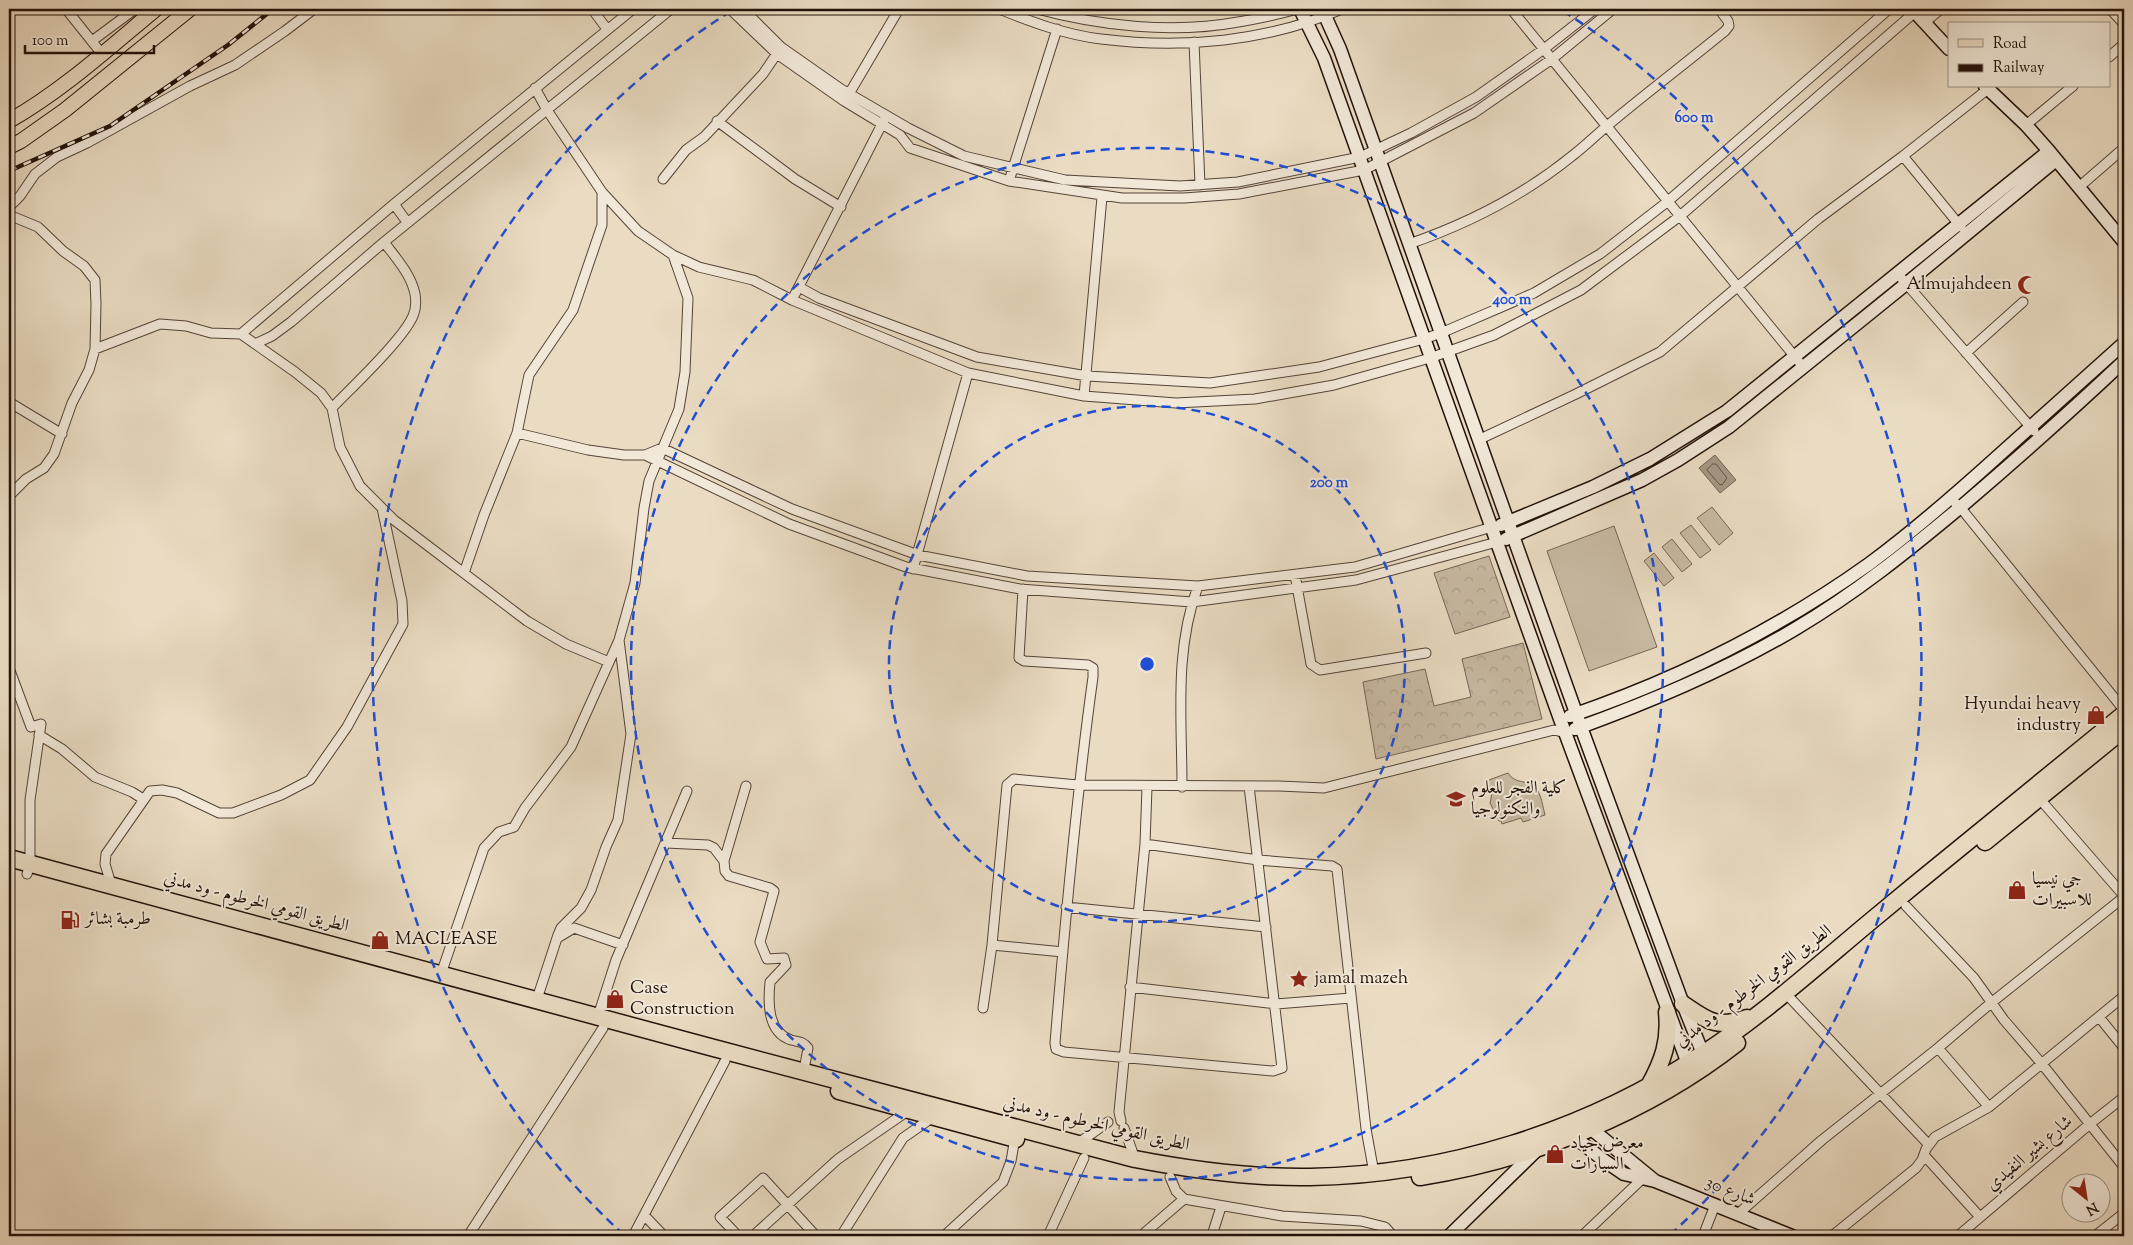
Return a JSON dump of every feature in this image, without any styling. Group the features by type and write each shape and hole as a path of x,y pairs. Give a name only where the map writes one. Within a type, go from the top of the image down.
{"highway":[{"name":"الطريق القومي الخرطوم - ود مدني","path":"9,869 29,869 111,884 537,999 600,1022 725,1061 1014,1138 1080,1151 1254,1176 1311,1177 1374,1173 1458,1158 1533,1138 1608,1107 1688,1064 1754,1016 2124,712"},
{"name":"الطريق القومي الخرطوم - ود مدني","path":"9,858 29,869 87,888 600,1022 804,1070 1170,1176 1255,1186 1310,1188 1374,1184 1461,1170 1539,1147 1572,1135 1648,1100 1703,1068 2123,730"},
{"path":"1683,1004 1697,1016 1713,1022 1733,1022 1754,1016"},
{"path":"1648,1086 1666,1051 1668,1032 1667,1012"}],"main road":[{"path":"9,121 30,109 102,54 156,9"},
{"path":"9,147 21,141 65,110 190,9"}],"street":[{"path":"9,12 13,9"},
{"path":"66,9 102,54"},
{"path":"92,41 135,9"},
{"path":"9,207 20,196 36,174 57,157 87,144 190,86 235,65 314,9"},
{"path":"592,9 607,29"},
{"path":"241,334 394,204 633,9"},
{"path":"255,344 272,336 291,322 408,222 671,9"},
{"path":"730,9 779,50 846,97 885,120 964,156 1065,180 1160,185 1200,185 1238,182 1380,162 1474,113 1552,59 1613,9"},
{"path":"743,9 779,50"},
{"path":"846,97 898,9"},
{"path":"999,9 1033,23 1100,39 1161,43 1244,38 1308,22 1324,12 1342,9"},
{"path":"1037,9 1105,23 1162,27 1237,23 1299,9 1308,22 1324,58 1539,658 1560,727 1688,1064"},
{"path":"1511,9 1804,368"},
{"path":"885,120 910,148 1009,181 1102,197 1184,198 1239,194 1362,164 1376,149 1411,133 1476,97 1544,49 1595,9"},
{"path":"1409,244 1458,225 1506,199 1559,166 1725,31 1729,26 1728,21 1719,9"},
{"path":"799,287 819,298 977,357 1087,376 1210,383 1318,367 1441,333 1534,293 1600,254 1667,202 1890,9"},
{"path":"1925,22 1941,9"},
{"path":"2110,9 2124,24"},
{"path":"534,88 602,192 638,231 673,255 698,267 754,280 792,300 968,373 1084,396 1176,403 1255,399 1334,385 1430,358 1494,335 1581,290 1680,216 1913,10 1948,48"},
{"path":"1324,12 1340,49 1376,149 1581,727 1703,1054"},
{"path":"1009,181 1057,29"},
{"path":"1194,42 1200,185"},
{"path":"2110,56 2124,44"},
{"path":"663,179 686,150 704,137 763,74 779,50"},
{"path":"1478,440 1660,352 1818,219 1903,156 1987,88 2026,125 2124,242"},
{"path":"2026,125 2071,88"},
{"path":"792,300 885,120"},
{"path":"717,121 795,179 841,207"},
{"path":"2079,187 2124,148"},
{"path":"1903,156 1967,234"},
{"path":"517,433 588,450 624,455 645,455 662,448 798,511 918,555 1027,576 1198,586 1354,568 1508,522 1593,487 1668,450 1727,411 1796,357 1958,223 2053,156"},
{"path":"645,455 789,524 913,569 1023,589 1192,602 1356,580 1497,542 1658,472 1728,426 1804,368 1967,234 2053,156"},
{"path":"464,573 484,515 517,433 530,375 573,310 602,225 602,192"},
{"path":"1084,396 1102,197"},
{"path":"394,204 408,222"},
{"path":"9,215 38,227 90,273 95,280 96,292 94,349 90,370 72,403 54,454 44,468 26,479 9,496"},
{"path":"332,408 393,343 410,323 415,312 415,294 408,276 384,242"},
{"path":"441,974 484,848 499,832 514,827 525,808 571,746 619,640 635,583 641,527 649,481 679,408 685,372 688,298 673,255"},
{"path":"1897,273 2030,427 2042,438"},
{"path":"1966,353 2023,302"},
{"path":"94,349 160,324 186,326 211,332 241,334 321,393 332,408 340,447 360,486 382,508 527,621 566,644 609,662"},
{"path":"1955,503 2030,427 2124,343"},
{"path":"983,1008 992,945 1007,785 1014,779 1078,786 1324,788 1560,727 1581,727 1744,642 1800,609 1870,563 2042,438 2124,362"},
{"path":"913,569 968,373"},
{"path":"9,402 62,434"},
{"path":"1955,503 2124,712"},
{"path":"111,884 105,864 106,854 150,791 162,790 177,794 219,813 233,813 281,795 310,780 347,727 403,624 402,601 382,508"},
{"path":"789,524 798,511"},
{"path":"1295,575 1312,664 1315,668 1320,670 1426,653"},
{"path":"1182,786 1180,679 1184,639 1192,602 1198,586"},
{"path":"1023,589 1018,658 1024,662 1088,665 1092,668 1093,677 1078,786 1062,952 1056,1049 1064,1052 1273,1071 1282,1068 1249,786"},
{"path":"537,999 561,928 581,908 591,890 618,820 631,734 619,640"},
{"path":"1539,658 1555,653"},
{"path":"9,668 30,727 41,724 30,800 29,869"},
{"path":"1560,727 1577,714 1620,705"},
{"path":"39,735 62,749 95,777 132,792 143,799"},
{"path":"746,786 724,860 725,871 729,876 770,888 774,891 760,942 767,959 784,958 786,965 770,982 769,1004 778,1032 783,1037 803,1043 808,1048 804,1070"},
{"path":"1135,1158 1117,1120 1145,844 1147,787"},
{"path":"468,1236 600,1022 623,944 687,791"},
{"path":"1738,1214 1822,1140 2124,896 2039,798"},
{"path":"666,843 708,845 714,848 724,860"},
{"path":"1145,844 1258,860 1337,868 1366,1129 1374,1173"},
{"path":"1906,906 1974,978 1991,1003 2091,1123 2124,1166"},
{"path":"1066,907 1266,927"},
{"path":"557,938 574,928 623,944"},
{"path":"992,945 1062,952"},
{"path":"1130,987 1276,1004 1351,998"},
{"path":"1832,1236 1916,1168 1935,1137 1989,1107 2124,996"},
{"path":"1791,999 1929,1145"},
{"path":"2099,1017 2124,1048"},
{"path":"1938,1048 1989,1107"},
{"path":"633,1236 725,1061"},
{"name":"شارع بشير النفيدي","path":"1958,1236 2124,1097"},
{"path":"753,1236 838,1159 909,1110"},
{"path":"841,1236 903,1138 933,1117"},
{"path":"1048,1236 1080,1151 1117,1120"},
{"name":"شارع 30","path":"1589,1127 1648,1180"},
{"name":"شارع 30","path":"1572,1135 1617,1170 1715,1205 1792,1236"},
{"path":"944,1236 1003,1182 1011,1161 1014,1138"},
{"path":"1449,1236 1539,1147"},
{"path":"1924,1155 1980,1217"},
{"path":"1170,1176 1176,1191 1184,1199 1291,1217 1361,1221 1385,1227 1394,1236"},
{"path":"738,1236 720,1217 763,1178 816,1236"},
{"path":"1582,1236 1648,1180"},
{"path":"1141,1236 1184,1199"},
{"path":"1703,1236 1715,1205"},
{"path":"1215,1236 1213,1232 1220,1206"},
{"path":"2095,1236 2123,1215"},
{"path":"644,1216 664,1236"}],"green space":[{"path":"1712,507 1733,533 1719,545 1697,518"},
{"path":"1691,525 1711,550 1700,558 1680,533"},
{"path":"1614,526 1657,647 1589,671 1547,551"},
{"path":"1672,539 1692,564 1682,572 1662,547"},
{"path":"1654,553 1674,578 1664,586 1644,561"},
{"path":"1489,556 1510,617 1455,634 1434,573"},
{"path":"1523,643 1542,719 1376,759 1363,682 1425,669 1434,706 1471,697 1462,659"},
{"path":"1508,773 1514,779 1533,785 1536,788 1541,797 1545,815 1523,822 1521,818 1502,824 1499,821 1490,803 1492,793 1486,781"}],"water":[{"path":"1715,455 1736,480 1720,493 1699,468"}],"railway":[{"path":"9,171 110,126 228,45 273,9"}],"place":[{"name":"Almujahdeen","path":"2027,285"},
{"name":"Hyundai heavy industry","path":"2096,715"},
{"name":"كلية الفجر للعلوم والتكنولوجيا","path":"1456,799"},
{"name":"جي نيسيا للاسبيرات","path":"2017,890"},
{"name":"طرمبة بشائر","path":"70,920"},
{"name":"MACLEASE","path":"380,940"},
{"name":"jamal mazeh","path":"1299,979"},
{"name":"Case Construction","path":"615,999"},
{"name":"معرض جياد السيارات","path":"1555,1154"}]}
